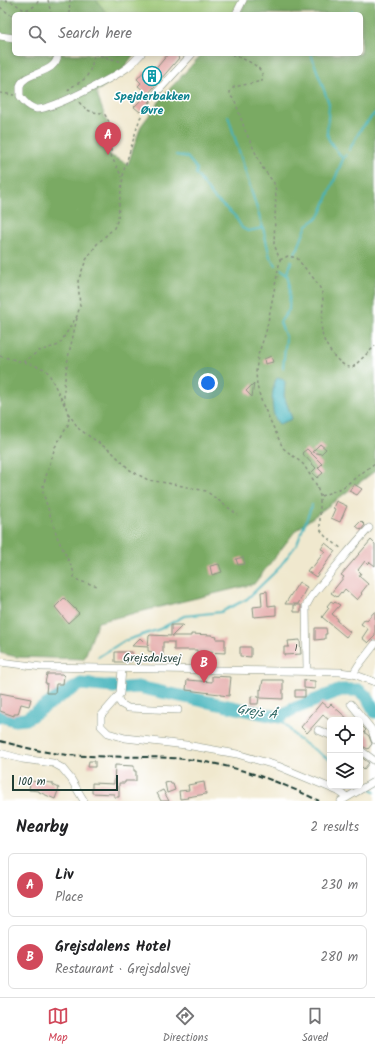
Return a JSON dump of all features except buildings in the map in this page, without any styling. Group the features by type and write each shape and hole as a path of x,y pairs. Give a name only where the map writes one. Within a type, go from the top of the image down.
{"street":[{"path":"237,12 243,0"},
{"path":"0,36 12,38"},
{"path":"58,56 57,60 51,67 27,78 20,85 20,96 29,106 38,109 58,104 118,74 139,56"},
{"path":"157,92 190,56"},
{"path":"307,672 306,606 311,597 369,528"},
{"path":"353,674 375,644"},
{"name":"Grejsdalsvej","path":"0,662 42,667 340,672 353,674 375,682"},
{"path":"122,669 120,694 101,716 101,726 108,733 125,738 186,745 237,754 278,766 338,791 344,799 375,781"},
{"path":"117,697 121,704 128,708 178,710"},
{"path":"351,704 372,730 375,740"},
{"path":"318,730 327,734"},
{"path":"363,752 375,761"},
{"path":"0,753 22,759 53,763 62,768 71,779 84,801"}],"path":[{"path":"5,0 14,3 24,10 29,10 39,0"},
{"path":"48,0 51,12"},
{"path":"69,12 70,0"},
{"path":"0,7 12,15"},
{"path":"67,99 66,95 70,89 87,76 93,56"},
{"path":"101,56 125,63"},
{"path":"236,56 257,67 263,75 262,81 234,87 231,89 230,95 235,101 245,130 262,167 275,186 274,244 280,260 266,332 258,355 256,372 257,386 262,403 283,448 303,464 316,484 320,496 320,529 324,536 347,553"},
{"path":"0,92 20,96"},
{"path":"98,586 79,581 74,577 73,570 58,539 43,493 43,486 55,447 68,425 69,418 64,400 64,386 68,358 80,306 78,281 86,260 97,244 114,228 118,219 123,178 140,118 157,92"},
{"path":"75,95 86,110 94,113 104,113 110,122 110,153 123,178"},
{"path":"280,260 288,256 297,258 319,287 322,295 322,335 335,357 342,365 348,368 353,367 375,346"},
{"path":"24,362 39,351 59,345 77,316"},
{"path":"0,356 45,369 49,374 68,413 80,429 112,452 130,470 148,480 206,491 238,515"},
{"path":"320,496 342,488 375,463"}],"green space":[{"path":"0,0 96,0 105,12 12,12 12,56 133,56 118,76 96,92 108,125 109,155 128,164 141,126 165,94 200,56 363,56 363,12 241,12 246,0 375,0 375,471 296,530 254,584 98,622 84,659 17,657 0,653","holes":["276,379 285,382 284,396 292,418 279,424 274,415 272,402 273,389"]},
{"path":"96,0 240,1 233,12 105,12"}],"water":[{"path":"277,378 282,378 285,382 284,396 292,419 279,424 274,415 272,401"}],"waterway":[{"path":"312,56 329,104 327,133 329,140 343,159"},
{"path":"349,150 361,129 375,113"},
{"path":"228,116 263,228"},
{"path":"176,155 187,157 197,169 196,174 214,198 235,216 242,228 248,231 263,228 270,257 276,265"},
{"path":"294,254 307,225 316,219 321,213 346,155"},
{"path":"283,368 286,338 280,322 289,310 290,282 288,274 291,261"},
{"path":"281,269 288,274"},
{"path":"98,657 124,641 160,629 184,616 221,612 247,599 277,570 297,544 312,505"},
{"name":"Grejs Å","path":"0,716 15,720 26,719 81,684 114,687"},
{"name":"Grejs Å","path":"126,688 138,687 279,717 291,710 341,690 358,690 367,697 375,712"},
{"path":"279,717 298,739 327,758"},
{"path":"363,782 375,792"}],"railway":[{"path":"0,741 26,748 68,755 193,760 226,766 258,775 319,801"}],"place":[{"name":"Spejderbakken Øvre","path":"152,76"},
{"name":"Liv","path":"108,155"},
{"name":"Grejsdalens Hotel","path":"204,683"}]}
